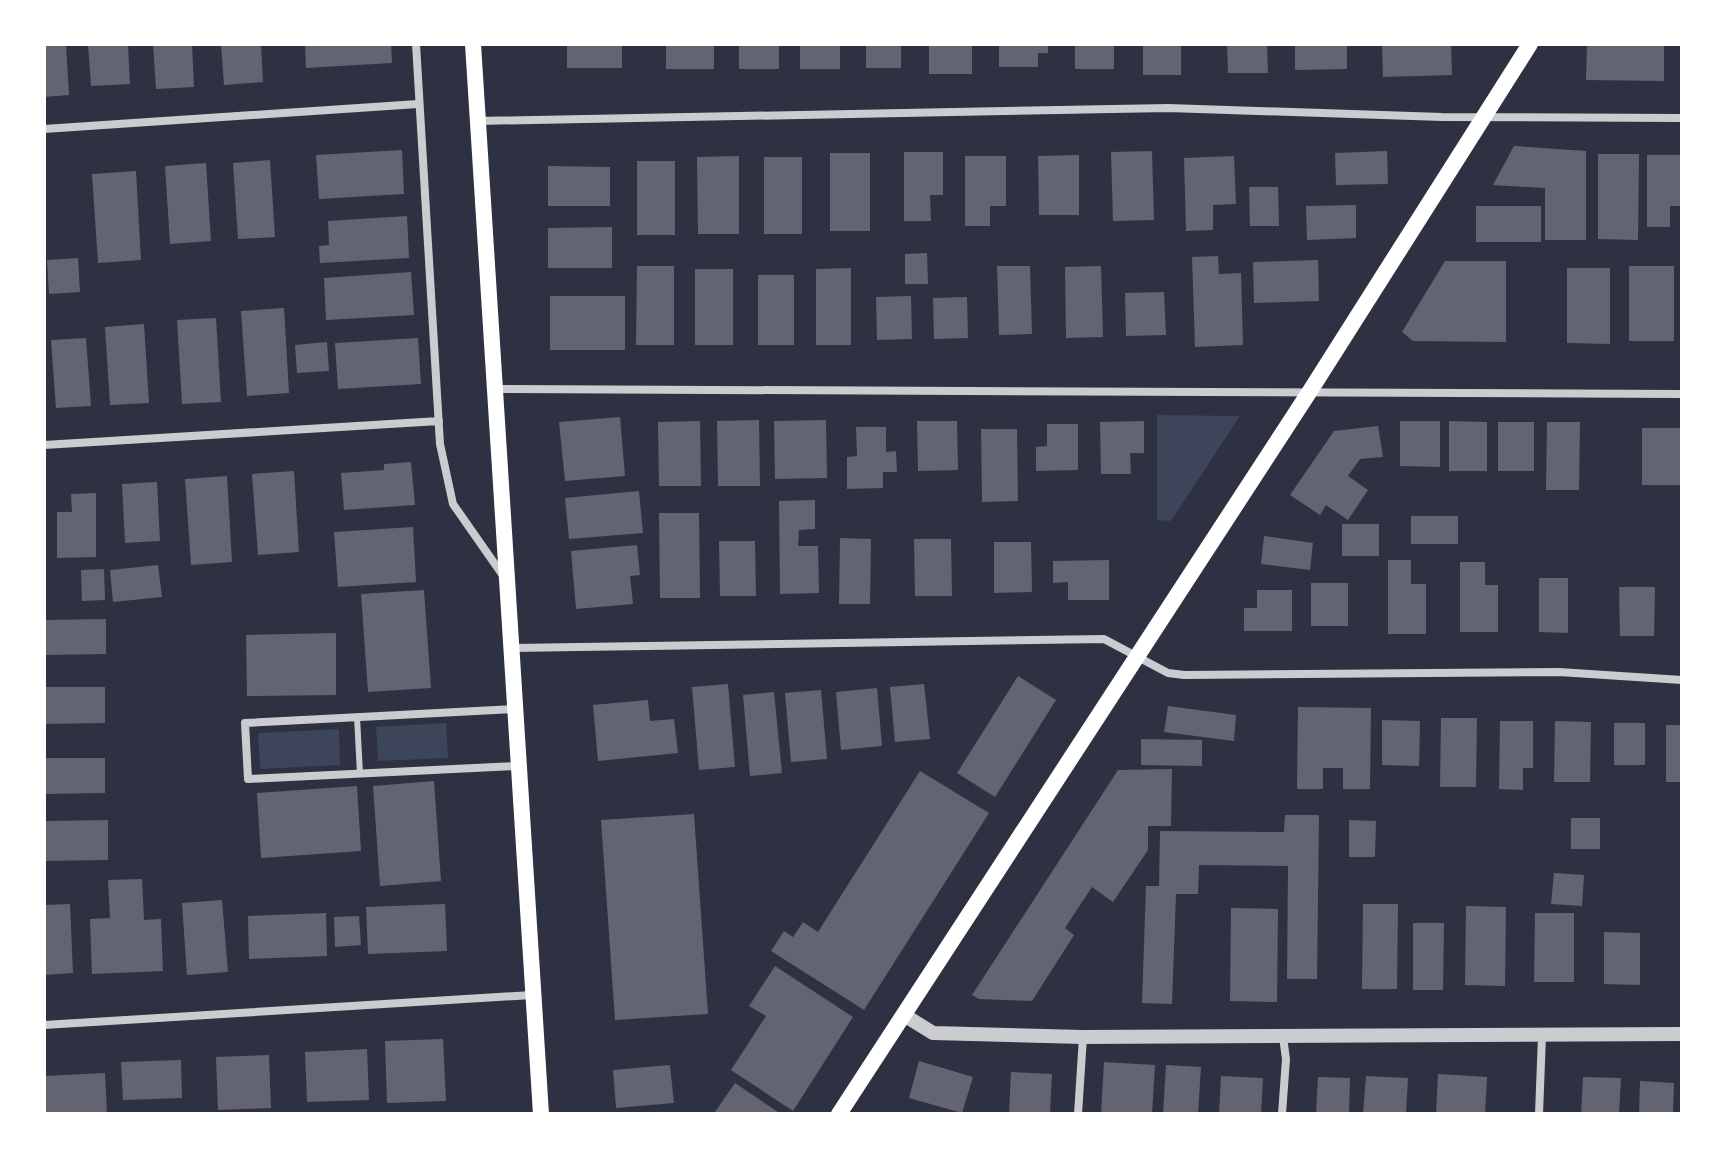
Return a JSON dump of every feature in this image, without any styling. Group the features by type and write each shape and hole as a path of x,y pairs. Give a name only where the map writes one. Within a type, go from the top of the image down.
{"main road":[{"path":"473,44 516,766 541,1114"},
{"path":"839,1114 1135,655 1310,391 1530,44"}],"street":[{"path":"416,44 439,421 453,504 507,580"},
{"path":"44,129 418,104"},
{"path":"476,121 1168,108 1682,118"},
{"path":"495,389 1682,394"},
{"path":"44,445 439,421"},
{"path":"511,649 1104,639 1168,673 1184,675 1559,672 1682,680"},
{"path":"514,709 245,723 248,779 516,766"},
{"path":"44,1025 532,995"},
{"path":"904,1015 933,1033 1083,1037 1682,1034"},
{"path":"1539,1114 1542,1036"},
{"path":"1078,1114 1083,1037"},
{"path":"1282,1114 1286,1059 1283,1037"}],"lane":[{"path":"357,717 360,774"}],"shaded area":[{"path":"1157,415 1240,416 1171,521 1157,520"},
{"path":"446,723 448,758 378,761 376,727"},
{"path":"339,729 340,765 260,769 258,733"}],"building":[{"path":"44,44 66,44 69,95 44,97"},
{"path":"88,44 128,44 130,84 91,86"},
{"path":"153,44 192,44 194,87 156,89"},
{"path":"221,44 261,44 263,82 224,85"},
{"path":"305,44 391,44 392,63 306,68"},
{"path":"567,44 622,44 622,68 567,68"},
{"path":"666,44 714,44 714,69 666,69"},
{"path":"739,44 779,44 779,69 739,69"},
{"path":"800,44 840,44 840,69 800,69"},
{"path":"866,44 901,44 901,68 866,68"},
{"path":"929,44 972,44 972,74 929,74"},
{"path":"999,44 1048,44 1048,53 1038,53 1038,67 999,67"},
{"path":"1075,44 1114,44 1114,69 1075,69"},
{"path":"1143,44 1181,44 1181,75 1143,75"},
{"path":"1227,44 1267,44 1268,73 1228,73"},
{"path":"1295,44 1347,44 1347,69 1295,70"},
{"path":"1382,44 1451,44 1452,75 1383,77"},
{"path":"1587,44 1664,44 1664,81 1586,80"},
{"path":"1514,146 1586,151 1586,240 1545,240 1545,188 1493,185"},
{"path":"402,150 404,194 319,199 316,155"},
{"path":"1152,151 1154,220 1113,221 1111,152"},
{"path":"1387,151 1388,184 1336,185 1335,153"},
{"path":"904,152 943,152 943,195 930,195 931,221 904,221"},
{"path":"830,153 870,153 870,231 830,231"},
{"path":"1598,154 1639,154 1638,240 1598,239"},
{"path":"1079,155 1079,215 1039,215 1038,156"},
{"path":"1647,155 1682,155 1682,206 1670,206 1670,227 1647,227"},
{"path":"739,156 739,234 698,234 697,157"},
{"path":"965,156 1006,156 1006,206 990,206 990,226 965,226"},
{"path":"1234,156 1236,204 1213,205 1213,230 1186,231 1184,158"},
{"path":"764,157 802,157 802,234 764,234"},
{"path":"270,160 275,237 238,239 233,163"},
{"path":"637,161 675,161 675,235 637,235"},
{"path":"206,163 211,241 170,244 165,166"},
{"path":"548,166 610,167 610,206 548,206"},
{"path":"136,171 141,260 98,263 92,174"},
{"path":"1249,187 1278,187 1279,226 1250,226"},
{"path":"1356,205 1356,238 1307,240 1306,206"},
{"path":"1476,206 1541,206 1541,242 1476,242"},
{"path":"407,216 409,258 320,263 319,246 329,245 328,221"},
{"path":"612,227 612,268 548,268 548,228"},
{"path":"927,253 928,284 905,284 905,254"},
{"path":"1218,256 1219,274 1241,273 1243,345 1195,347 1192,257"},
{"path":"78,258 80,292 49,294 47,260"},
{"path":"1318,260 1319,301 1254,303 1253,262"},
{"path":"1445,261 1506,261 1506,342 1413,341 1402,332"},
{"path":"637,266 674,266 674,345 636,345"},
{"path":"997,266 1030,266 1032,334 999,335"},
{"path":"1101,266 1103,337 1066,338 1065,267"},
{"path":"1629,266 1674,266 1674,341 1629,341"},
{"path":"851,268 851,345 816,345 816,269"},
{"path":"1567,268 1610,268 1610,344 1567,343"},
{"path":"695,269 733,269 733,345 695,345"},
{"path":"411,272 414,315 326,320 324,278"},
{"path":"758,275 794,275 794,345 758,345"},
{"path":"1164,292 1166,335 1126,336 1125,293"},
{"path":"550,296 625,296 625,350 550,350"},
{"path":"911,296 912,339 877,340 876,297"},
{"path":"967,297 968,338 934,339 933,298"},
{"path":"284,308 289,393 247,396 241,311"},
{"path":"216,318 221,402 182,404 177,320"},
{"path":"144,324 149,403 110,405 105,327"},
{"path":"86,338 91,406 56,408 51,340"},
{"path":"418,338 421,384 338,389 335,343"},
{"path":"327,342 329,371 297,373 295,345"},
{"path":"620,417 625,476 565,481 559,422"},
{"path":"759,420 760,486 718,486 717,421"},
{"path":"826,420 827,478 775,479 774,421"},
{"path":"700,421 701,486 659,486 658,422"},
{"path":"917,421 957,421 958,470 918,471"},
{"path":"1144,421 1144,453 1130,453 1131,474 1101,474 1100,422"},
{"path":"1400,421 1440,421 1440,467 1400,466"},
{"path":"1449,421 1487,422 1487,471 1449,471"},
{"path":"1498,422 1534,422 1534,471 1498,471"},
{"path":"1547,422 1580,422 1579,490 1546,490"},
{"path":"1047,424 1078,424 1078,470 1036,471 1036,447 1047,446"},
{"path":"1378,426 1383,457 1360,459 1348,476 1368,490 1348,520 1326,505 1320,515 1290,495 1334,431"},
{"path":"856,427 886,427 886,452 896,451 897,472 883,472 883,488 847,489 847,457 857,456"},
{"path":"1642,428 1681,428 1680,485 1642,485"},
{"path":"981,429 1017,429 1018,501 982,502"},
{"path":"411,462 415,505 344,510 341,473 384,470 384,464"},
{"path":"294,471 299,552 258,555 252,474"},
{"path":"227,476 232,562 191,565 185,479"},
{"path":"157,482 160,541 125,543 122,484"},
{"path":"639,491 643,533 569,539 565,498"},
{"path":"96,493 96,557 57,558 57,512 72,512 71,494"},
{"path":"815,500 815,529 799,530 798,546 818,546 819,593 780,594 779,501"},
{"path":"659,513 699,513 700,598 660,598"},
{"path":"1411,516 1458,516 1458,544 1411,544"},
{"path":"1342,524 1379,524 1379,556 1342,556"},
{"path":"413,527 416,582 338,587 334,532"},
{"path":"1264,536 1313,543 1310,570 1261,564"},
{"path":"840,538 871,539 870,604 839,604"},
{"path":"914,539 951,539 952,596 915,596"},
{"path":"719,541 755,541 756,596 720,596"},
{"path":"994,542 1031,542 1032,592 994,593"},
{"path":"637,545 640,575 630,576 633,604 576,609 571,551"},
{"path":"1109,560 1109,600 1068,600 1068,582 1053,583 1053,561"},
{"path":"1388,560 1411,560 1411,584 1426,584 1426,634 1388,634"},
{"path":"1460,562 1485,562 1485,585 1498,585 1498,632 1460,632"},
{"path":"158,565 162,597 113,602 110,570"},
{"path":"104,569 105,600 82,601 81,570"},
{"path":"1539,578 1568,578 1568,633 1539,632"},
{"path":"1311,583 1348,583 1348,626 1311,626"},
{"path":"1619,587 1655,587 1654,636 1620,636"},
{"path":"424,590 431,688 368,692 361,594"},
{"path":"1257,590 1292,590 1292,631 1244,631 1244,608 1257,608"},
{"path":"106,619 106,654 44,655 44,620"},
{"path":"336,633 336,695 247,696 246,635"},
{"path":"1018,676 1056,700 995,797 957,773"},
{"path":"728,684 735,767 699,770 692,687"},
{"path":"924,684 930,739 895,742 890,687"},
{"path":"44,687 105,687 105,723 44,724"},
{"path":"877,688 882,746 841,750 836,692"},
{"path":"821,690 827,759 791,762 785,693"},
{"path":"774,692 782,773 750,776 743,695"},
{"path":"648,700 650,721 674,719 678,753 598,761 593,705"},
{"path":"1168,706 1236,715 1234,741 1164,732"},
{"path":"1298,707 1371,708 1370,789 1343,789 1343,768 1323,768 1323,789 1297,789"},
{"path":"1441,718 1477,718 1476,787 1440,787"},
{"path":"1382,720 1420,721 1419,766 1382,765"},
{"path":"1500,721 1533,721 1533,768 1523,768 1523,790 1499,789"},
{"path":"1555,721 1591,722 1590,782 1554,782"},
{"path":"1614,723 1645,723 1645,765 1614,765"},
{"path":"1666,725 1682,725 1682,782 1666,782"},
{"path":"1141,739 1202,740 1202,766 1141,765"},
{"path":"44,758 105,758 105,793 44,794"},
{"path":"1172,769 1171,826 1148,826 1148,850 1113,902 1092,887 1065,928 1074,935 1032,1001 979,999 972,995 1118,770"},
{"path":"920,771 989,813 864,1010 771,951 784,931 793,937 803,922 818,932"},
{"path":"434,781 441,881 380,886 373,786"},
{"path":"357,786 361,851 261,858 257,793"},
{"path":"694,814 708,1014 615,1020 601,820"},
{"path":"1285,815 1319,815 1317,979 1287,979 1288,866 1199,865 1198,894 1176,894 1172,1004 1142,1003 1146,886 1159,886 1160,831 1284,832"},
{"path":"1571,818 1600,818 1600,849 1571,849"},
{"path":"108,820 108,860 44,861 44,821"},
{"path":"1349,820 1376,821 1375,857 1349,857"},
{"path":"1554,873 1584,875 1582,906 1551,904"},
{"path":"142,879 144,920 161,919 163,971 92,974 90,919 110,918 108,880"},
{"path":"222,900 228,972 187,975 182,903"},
{"path":"70,904 73,973 44,975 44,905"},
{"path":"445,904 447,951 368,954 366,907"},
{"path":"1363,904 1398,904 1397,989 1362,989"},
{"path":"1466,906 1506,907 1505,986 1465,985"},
{"path":"1231,908 1278,909 1277,1002 1230,1001"},
{"path":"326,913 327,956 249,959 248,916"},
{"path":"1535,913 1574,913 1574,982 1534,982"},
{"path":"359,916 361,945 335,947 334,917"},
{"path":"1413,923 1444,923 1443,990 1413,990"},
{"path":"1604,932 1640,933 1640,985 1604,984"},
{"path":"775,966 853,1017 793,1111 731,1070 766,1016 749,1006"},
{"path":"443,1039 446,1101 387,1103 385,1041"},
{"path":"367,1049 369,1100 307,1102 305,1052"},
{"path":"269,1055 271,1108 218,1110 216,1057"},
{"path":"181,1060 182,1098 123,1100 121,1062"},
{"path":"919,1061 973,1077 962,1113 909,1098"},
{"path":"1104,1062 1155,1065 1152,1114 1101,1114"},
{"path":"670,1065 674,1103 616,1108 613,1070"},
{"path":"1166,1065 1201,1067 1198,1114 1163,1114"},
{"path":"1011,1072 1052,1074 1050,1114 1009,1114"},
{"path":"105,1073 107,1114 44,1114 44,1076"},
{"path":"1438,1074 1487,1077 1485,1114 1436,1114"},
{"path":"1221,1076 1263,1078 1261,1114 1219,1114"},
{"path":"1366,1076 1408,1078 1406,1114 1363,1114"},
{"path":"1318,1077 1350,1078 1349,1114 1316,1114"},
{"path":"1583,1077 1621,1078 1619,1114 1581,1114"},
{"path":"1640,1081 1674,1083 1673,1114 1639,1114"},
{"path":"735,1083 778,1112 777,1114 715,1112"}]}
